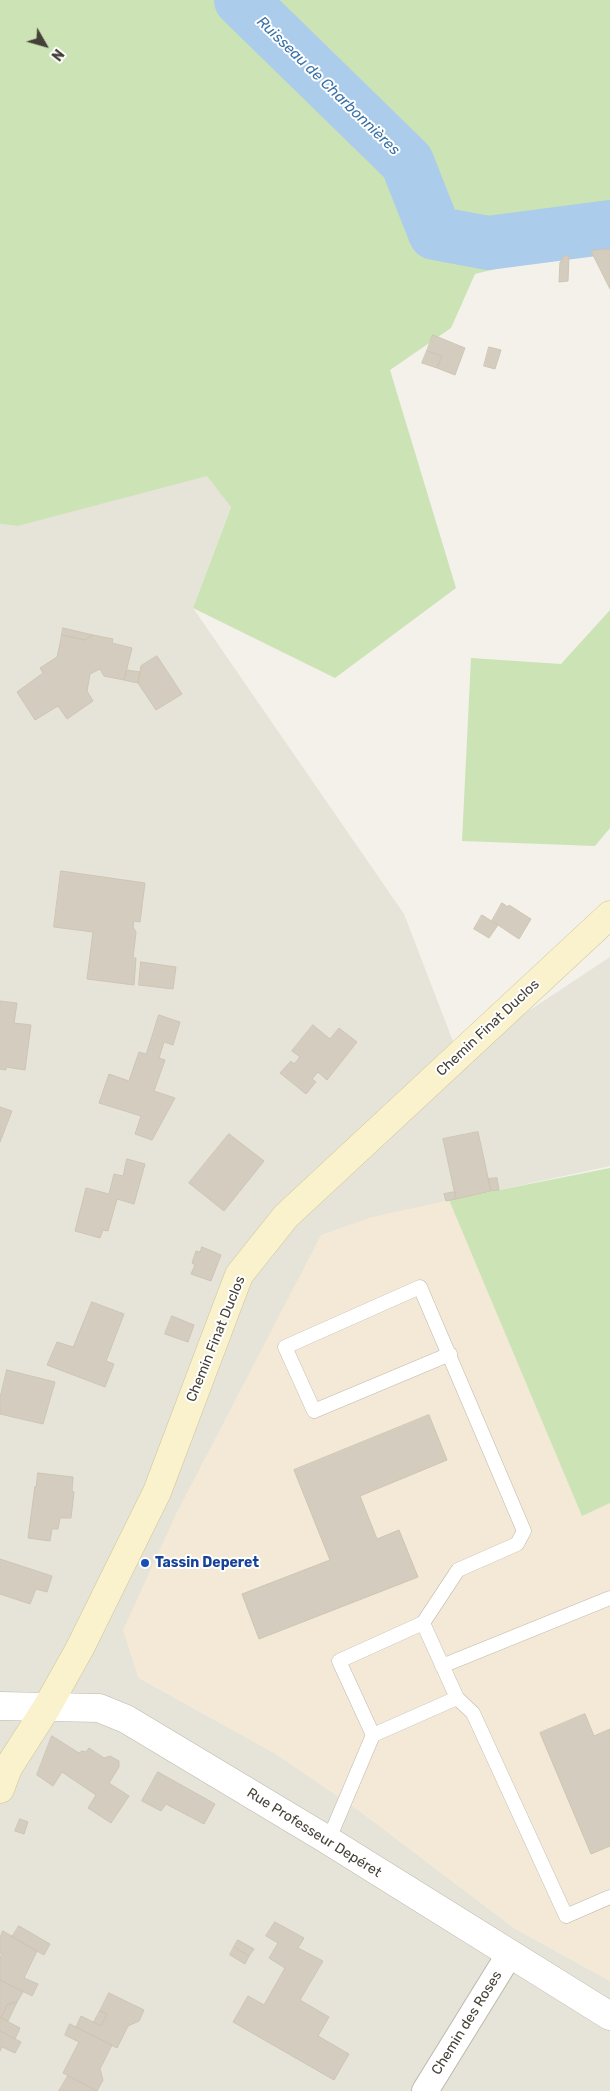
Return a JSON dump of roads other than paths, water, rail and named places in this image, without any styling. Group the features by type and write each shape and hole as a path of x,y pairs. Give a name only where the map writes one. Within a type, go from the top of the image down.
{"main road":[{"name":"Chemin Finat Duclos","path":"0,1789 8,1768 47,1707 80,1648 156,1492 239,1275 286,1216 610,914"}],"street":[{"name":"Rue Professeur Depéret","path":"0,1706 99,1708 126,1719 326,1839 509,1955 610,2016"},
{"name":"Chemin des Roses","path":"425,2091 509,1955"}],"lane":[{"path":"373,1735 339,1661 424,1623 458,1570 517,1544 524,1531 450,1354 420,1287 285,1348 314,1411 450,1354"},
{"path":"442,1666 610,1598"},
{"path":"424,1623 457,1698 473,1713 566,1916 610,1897"},
{"path":"326,1839 334,1827 373,1735 457,1698"}],"waterway":[{"name":"Ruisseau de Charbonnières","path":"241,0 407,162 435,233 488,243 610,227"}],"place":[{"name":"Tassin Deperet","path":"145,1563"}]}
